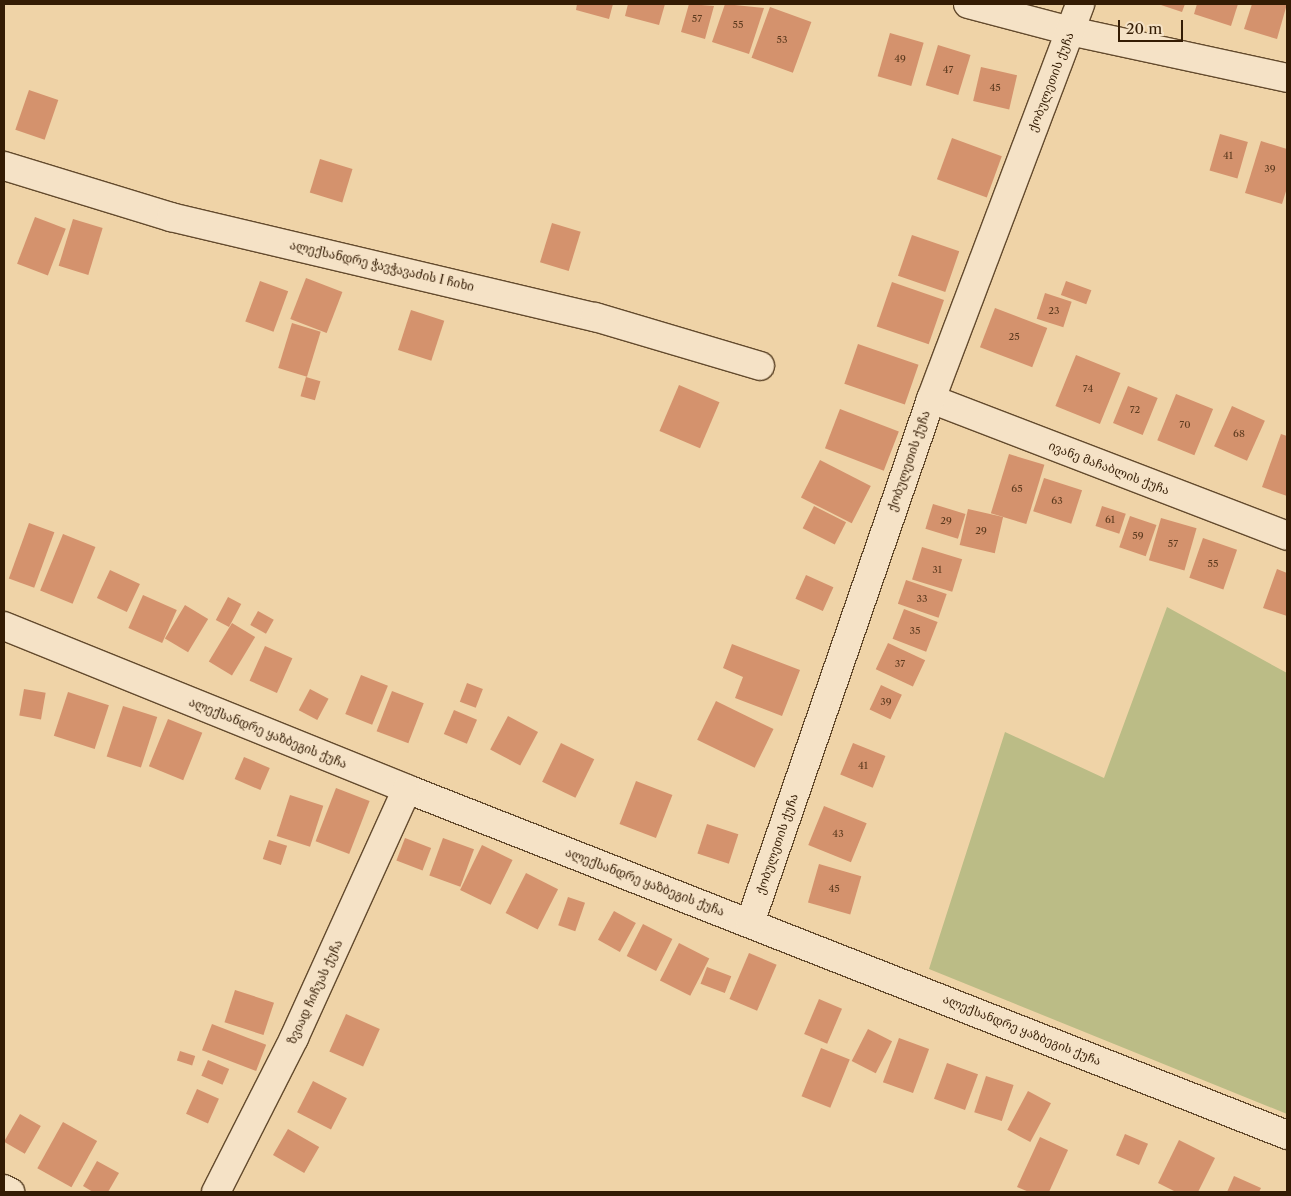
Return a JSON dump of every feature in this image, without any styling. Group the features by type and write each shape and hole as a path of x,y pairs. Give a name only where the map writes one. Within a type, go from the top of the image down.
{"street":[{"path":"968,4 1070,31 1287,78"},
{"name":"ქობულეთის ქუჩა","path":"750,923 931,399 1080,4"},
{"name":"ალექსანდრე ჭავჭავაძის I ჩიხი","path":"4,166 171,216 595,317 760,366"},
{"name":"ივანე მაჩაბლის ქუჩა","path":"931,399 1287,536"},
{"name":"ალექსანდრე ყაზბეგის ქუჩა","path":"4,626 407,789 1287,1135"},
{"name":"ზვიად ჩიჩუას ქუჩა","path":"216,1192 294,1038 407,789"},
{"path":"4,1189 10,1192"}],"green space":[{"path":"1167,607 1287,673 1287,1114 929,969 1005,732 1104,778"}],"building":[{"path":"577,4 613,4 609,19 576,10"},
{"path":"628,4 665,4 659,25 625,16"},
{"path":"689,4 714,6 705,39 681,32"},
{"path":"725,4 764,8 749,54 712,42"},
{"path":"1158,4 1185,4 1182,12"},
{"path":"1197,4 1238,4 1231,26 1194,14"},
{"path":"1252,4 1287,4 1277,39 1244,29"},
{"path":"770,7 811,22 793,73 752,58"},
{"path":"890,33 924,43 911,86 878,76"},
{"path":"938,45 971,55 958,95 926,85"},
{"path":"981,67 1017,75 1009,109 973,101"},
{"path":"29,90 58,100 45,140 15,130"},
{"path":"1220,134 1248,142 1237,179 1210,171"},
{"path":"952,138 1002,156 987,197 937,179"},
{"path":"1261,141 1287,149 1287,188 1282,204 1245,193"},
{"path":"320,159 353,169 342,202 310,192"},
{"path":"35,217 66,229 48,276 17,264"},
{"path":"73,219 103,228 88,275 59,266"},
{"path":"552,223 581,232 569,271 540,262"},
{"path":"912,235 959,251 945,292 898,276"},
{"path":"306,278 342,292 327,333 290,319"},
{"path":"260,281 288,291 273,332 245,321"},
{"path":"1066,281 1091,290 1086,304 1061,295"},
{"path":"892,282 944,300 929,344 877,326"},
{"path":"1045,293 1072,302 1063,327 1037,319"},
{"path":"995,308 1047,328 1032,367 980,347"},
{"path":"411,310 444,321 431,361 398,350"},
{"path":"292,323 321,332 307,377 278,368"},
{"path":"858,344 919,365 905,405 844,384"},
{"path":"1076,355 1121,373 1100,424 1055,406"},
{"path":"306,377 320,381 315,400 300,396"},
{"path":"679,385 720,402 700,448 659,431"},
{"path":"1128,386 1158,398 1143,435 1113,423"},
{"path":"1176,394 1213,409 1194,455 1157,440"},
{"path":"1232,406 1265,421 1247,461 1214,446"},
{"path":"840,409 899,432 884,471 825,448"},
{"path":"1281,434 1287,436 1287,496 1262,487"},
{"path":"1009,454 1044,465 1026,524 991,513"},
{"path":"820,460 871,486 852,523 801,497"},
{"path":"1044,478 1082,490 1071,524 1033,511"},
{"path":"933,504 966,514 958,539 925,529"},
{"path":"814,506 846,522 835,545 803,528"},
{"path":"1102,506 1126,514 1119,534 1096,526"},
{"path":"968,509 1003,517 995,553 960,545"},
{"path":"1130,516 1156,525 1146,556 1119,547"},
{"path":"1161,518 1197,528 1184,570 1149,560"},
{"path":"29,523 54,532 34,588 9,578"},
{"path":"63,534 95,547 73,604 40,591"},
{"path":"1203,538 1237,550 1223,589 1189,578"},
{"path":"922,547 962,559 952,592 912,580"},
{"path":"1277,569 1287,573 1287,616 1263,608"},
{"path":"110,570 140,584 127,612 97,598"},
{"path":"806,575 833,587 823,611 795,599"},
{"path":"906,580 947,594 939,618 898,604"},
{"path":"143,595 177,610 162,643 128,628"},
{"path":"228,597 241,604 229,627 216,620"},
{"path":"185,605 208,619 188,652 165,638"},
{"path":"904,609 938,622 926,652 893,639"},
{"path":"258,611 274,620 266,634 250,625"},
{"path":"232,623 255,637 232,675 209,662"},
{"path":"888,643 925,660 913,687 876,669"},
{"path":"732,644 800,670 782,716 735,698 743,677 723,668"},
{"path":"265,646 292,658 277,693 250,681"},
{"path":"361,675 388,686 372,725 345,714"},
{"path":"467,683 483,689 476,708 460,702"},
{"path":"881,685 902,695 890,719 870,709"},
{"path":"24,689 46,693 41,719 19,716"},
{"path":"310,689 329,699 317,720 299,710"},
{"path":"392,691 424,703 408,743 377,731"},
{"path":"68,692 109,705 95,749 54,736"},
{"path":"716,701 774,729 755,768 697,740"},
{"path":"123,706 157,717 141,768 107,756"},
{"path":"454,710 477,720 467,744 444,734"},
{"path":"508,716 538,732 520,766 490,750"},
{"path":"168,719 202,733 183,780 149,766"},
{"path":"561,743 594,759 575,798 542,782"},
{"path":"853,743 885,756 873,788 840,775"},
{"path":"244,757 270,768 260,790 235,779"},
{"path":"636,781 672,795 656,838 620,824"},
{"path":"336,788 370,801 349,854 316,841"},
{"path":"290,795 323,806 310,847 277,836"},
{"path":"824,806 867,823 851,862 808,845"},
{"path":"707,824 738,834 729,864 697,853"},
{"path":"405,838 431,848 423,870 396,860"},
{"path":"443,838 474,849 460,887 429,876"},
{"path":"269,840 287,846 281,865 263,859"},
{"path":"482,845 513,860 491,905 460,890"},
{"path":"819,864 861,876 850,915 808,902"},
{"path":"526,873 558,889 538,929 506,913"},
{"path":"568,897 585,903 575,931 558,925"},
{"path":"614,911 636,923 620,952 598,940"},
{"path":"643,924 672,939 656,971 627,956"},
{"path":"679,943 709,958 690,996 660,980"},
{"path":"749,953 777,965 757,1011 729,999"},
{"path":"707,967 731,976 725,993 701,984"},
{"path":"235,990 274,1003 263,1035 224,1022"},
{"path":"819,999 842,1009 827,1044 804,1034"},
{"path":"346,1014 380,1029 363,1067 329,1051"},
{"path":"212,1024 266,1045 256,1071 202,1050"},
{"path":"868,1029 892,1041 876,1073 852,1061"},
{"path":"899,1038 929,1049 913,1093 883,1082"},
{"path":"821,1048 850,1060 830,1108 802,1096"},
{"path":"180,1051 195,1056 192,1065 177,1061"},
{"path":"208,1060 229,1069 223,1085 201,1076"},
{"path":"947,1063 978,1074 965,1110 934,1099"},
{"path":"986,1076 1014,1085 1002,1121 974,1112"},
{"path":"313,1081 347,1098 331,1129 297,1112"},
{"path":"197,1089 219,1099 208,1123 186,1114"},
{"path":"1028,1091 1051,1103 1030,1142 1007,1130"},
{"path":"20,1114 41,1126 25,1154 4,1142"},
{"path":"63,1122 97,1141 71,1187 37,1168"},
{"path":"288,1129 319,1147 304,1173 273,1155"},
{"path":"1125,1134 1148,1144 1139,1165 1116,1155"},
{"path":"1040,1137 1068,1150 1049,1192 1029,1192 1017,1187"},
{"path":"1179,1140 1215,1158 1198,1192 1176,1192 1158,1183"},
{"path":"97,1161 119,1173 108,1192 93,1192 83,1186"},
{"path":"1234,1176 1261,1188 1259,1192 1227,1192"}]}
